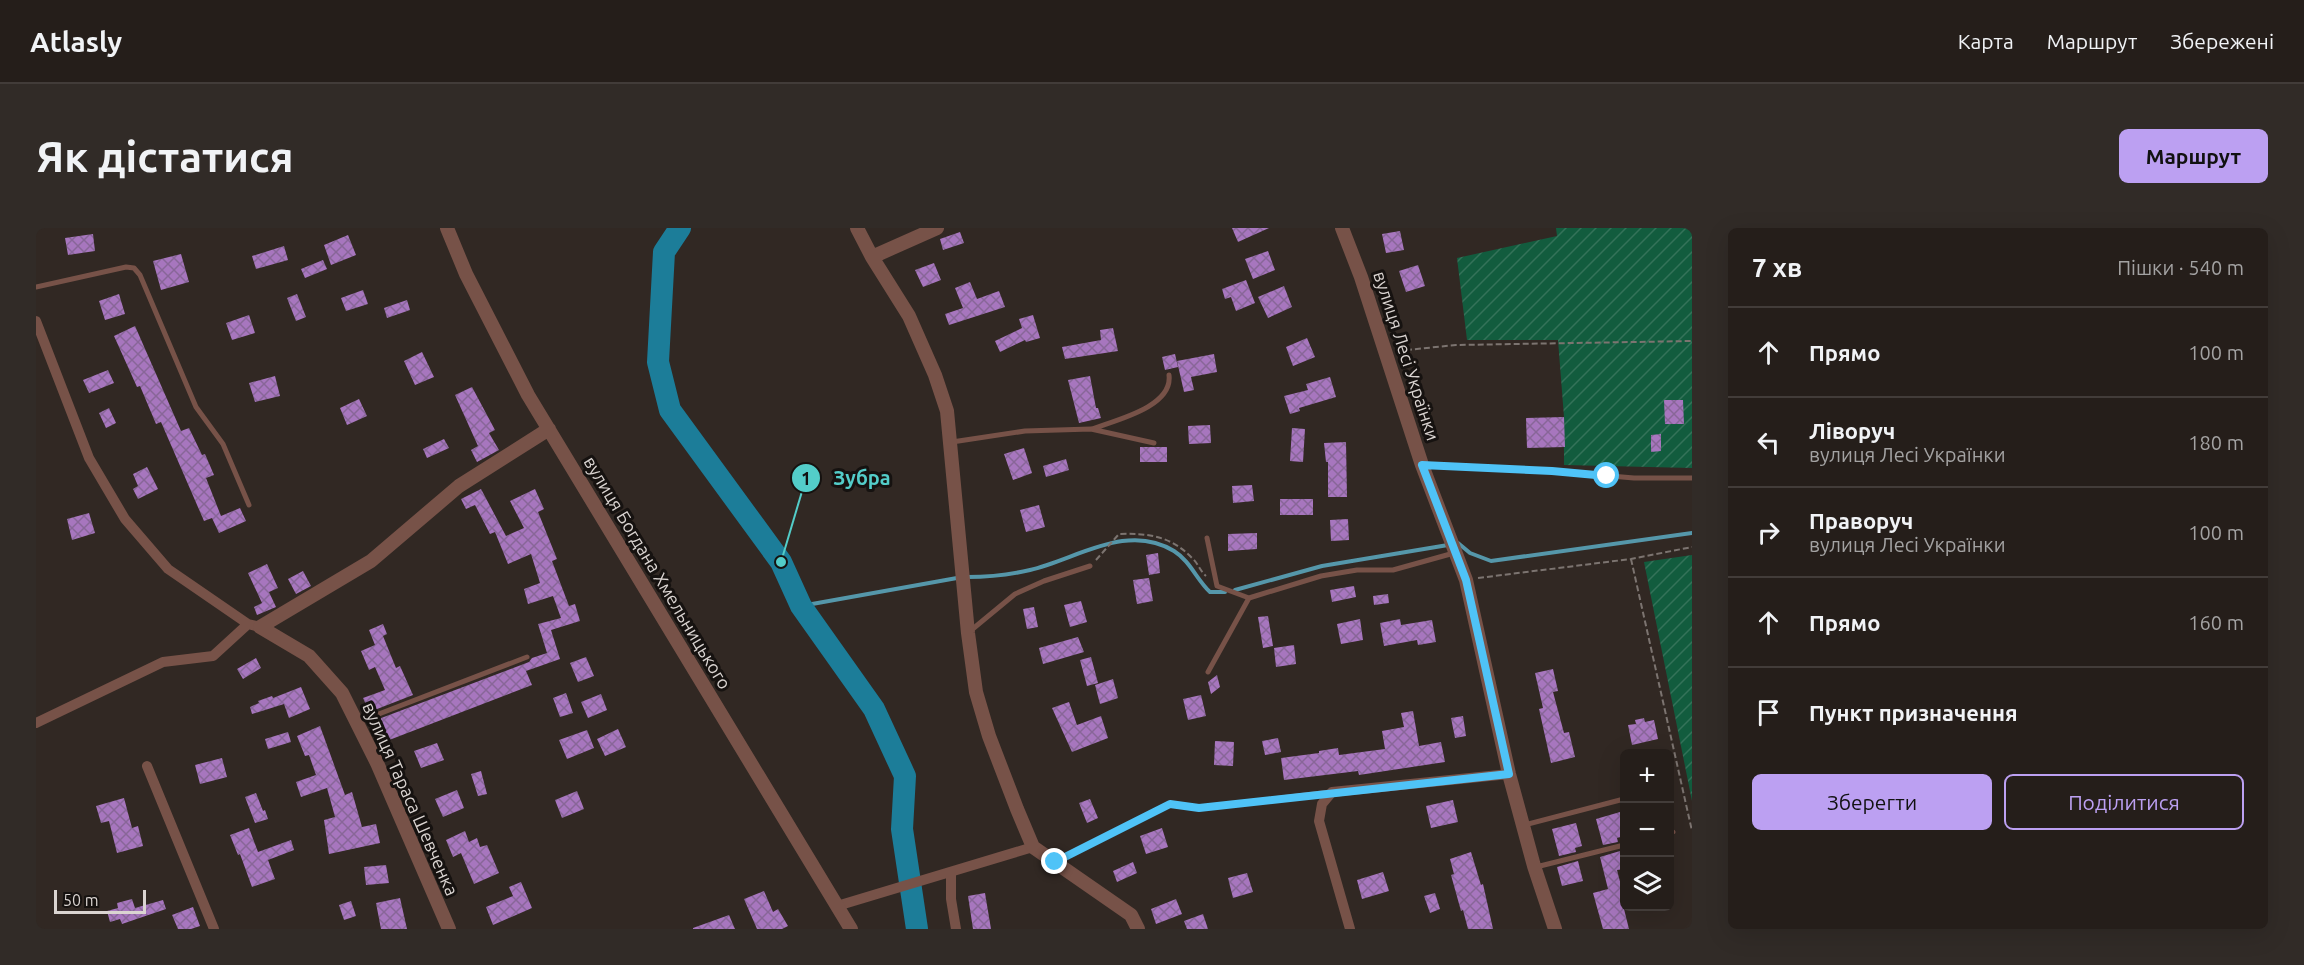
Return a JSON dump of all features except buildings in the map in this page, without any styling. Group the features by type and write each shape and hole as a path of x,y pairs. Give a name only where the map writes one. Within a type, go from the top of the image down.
{"street":[{"name":"вулиця Богдана Хмельницького","path":"447,228 471,284 528,395 851,929"},
{"path":"857,228 872,257 909,316 935,375 947,411 968,633 976,692 989,736 1033,847 1131,915 1138,929"},
{"path":"872,257 937,228"},
{"name":"вулиця Лесі Українки","path":"1342,228 1361,277 1422,465 1466,580 1522,825 1555,929"},
{"path":"36,321 89,458 125,519 168,569 254,626"},
{"path":"36,723 163,662 213,656 254,626 371,561 459,486 549,429"},
{"name":"вулиця Тараса Шевченка","path":"254,626 309,656 342,693 377,763 449,929"},
{"path":"147,766 214,929"},
{"path":"1350,929 1319,821 1322,804 1332,792 1509,774"},
{"path":"837,906 1033,847"},
{"path":"951,873 950,883 956,929"}],"lane":[{"path":"36,287 126,267 134,268 140,275 196,407 223,444 249,506"},
{"path":"1091,429 1136,413 1156,402 1167,390 1169,375"},
{"path":"950,442 1025,431 1091,429 1154,443"},
{"path":"1422,465 1552,471 1634,478 1692,478"},
{"path":"1207,538 1217,586 1249,598 1321,576 1358,570 1393,570 1455,553"},
{"path":"968,633 1015,594 1044,580 1090,566"},
{"path":"1208,672 1249,598"},
{"path":"357,722 527,657"},
{"path":"1055,862 1170,804 1199,808 1332,792"},
{"path":"1522,825 1620,800"},
{"path":"1534,867 1620,846"}],"path":[{"path":"1385,352 1456,345 1692,341"},
{"path":"1090,566 1119,534 1141,533 1163,537 1193,559 1203,573 1217,586"},
{"path":"1466,580 1631,559 1692,547"},
{"path":"1631,559 1692,831"}],"green space":[{"path":"1556,228 1692,228 1692,468 1564,465 1564,417 1558,340 1467,340 1457,258 1557,236"},
{"path":"1692,555 1692,801 1644,562"}],"waterway":[{"path":"680,228 664,252 658,362 670,410 781,562 801,606 874,709 905,776 902,829 917,929"},
{"path":"1458,543 1470,553 1491,561 1692,533"},
{"path":"967,577 1022,572 1120,541 1138,540 1156,543 1174,551 1185,560 1210,592 1225,592"},
{"path":"1235,590 1322,566 1448,545"},
{"path":"801,606 957,578"}],"place":[{"name":"Зубра","path":"781,562"}],"route":[{"path":"1055,862 1170,804 1199,808 1509,774 1466,580 1422,465 1587,473 1607,476"}]}
